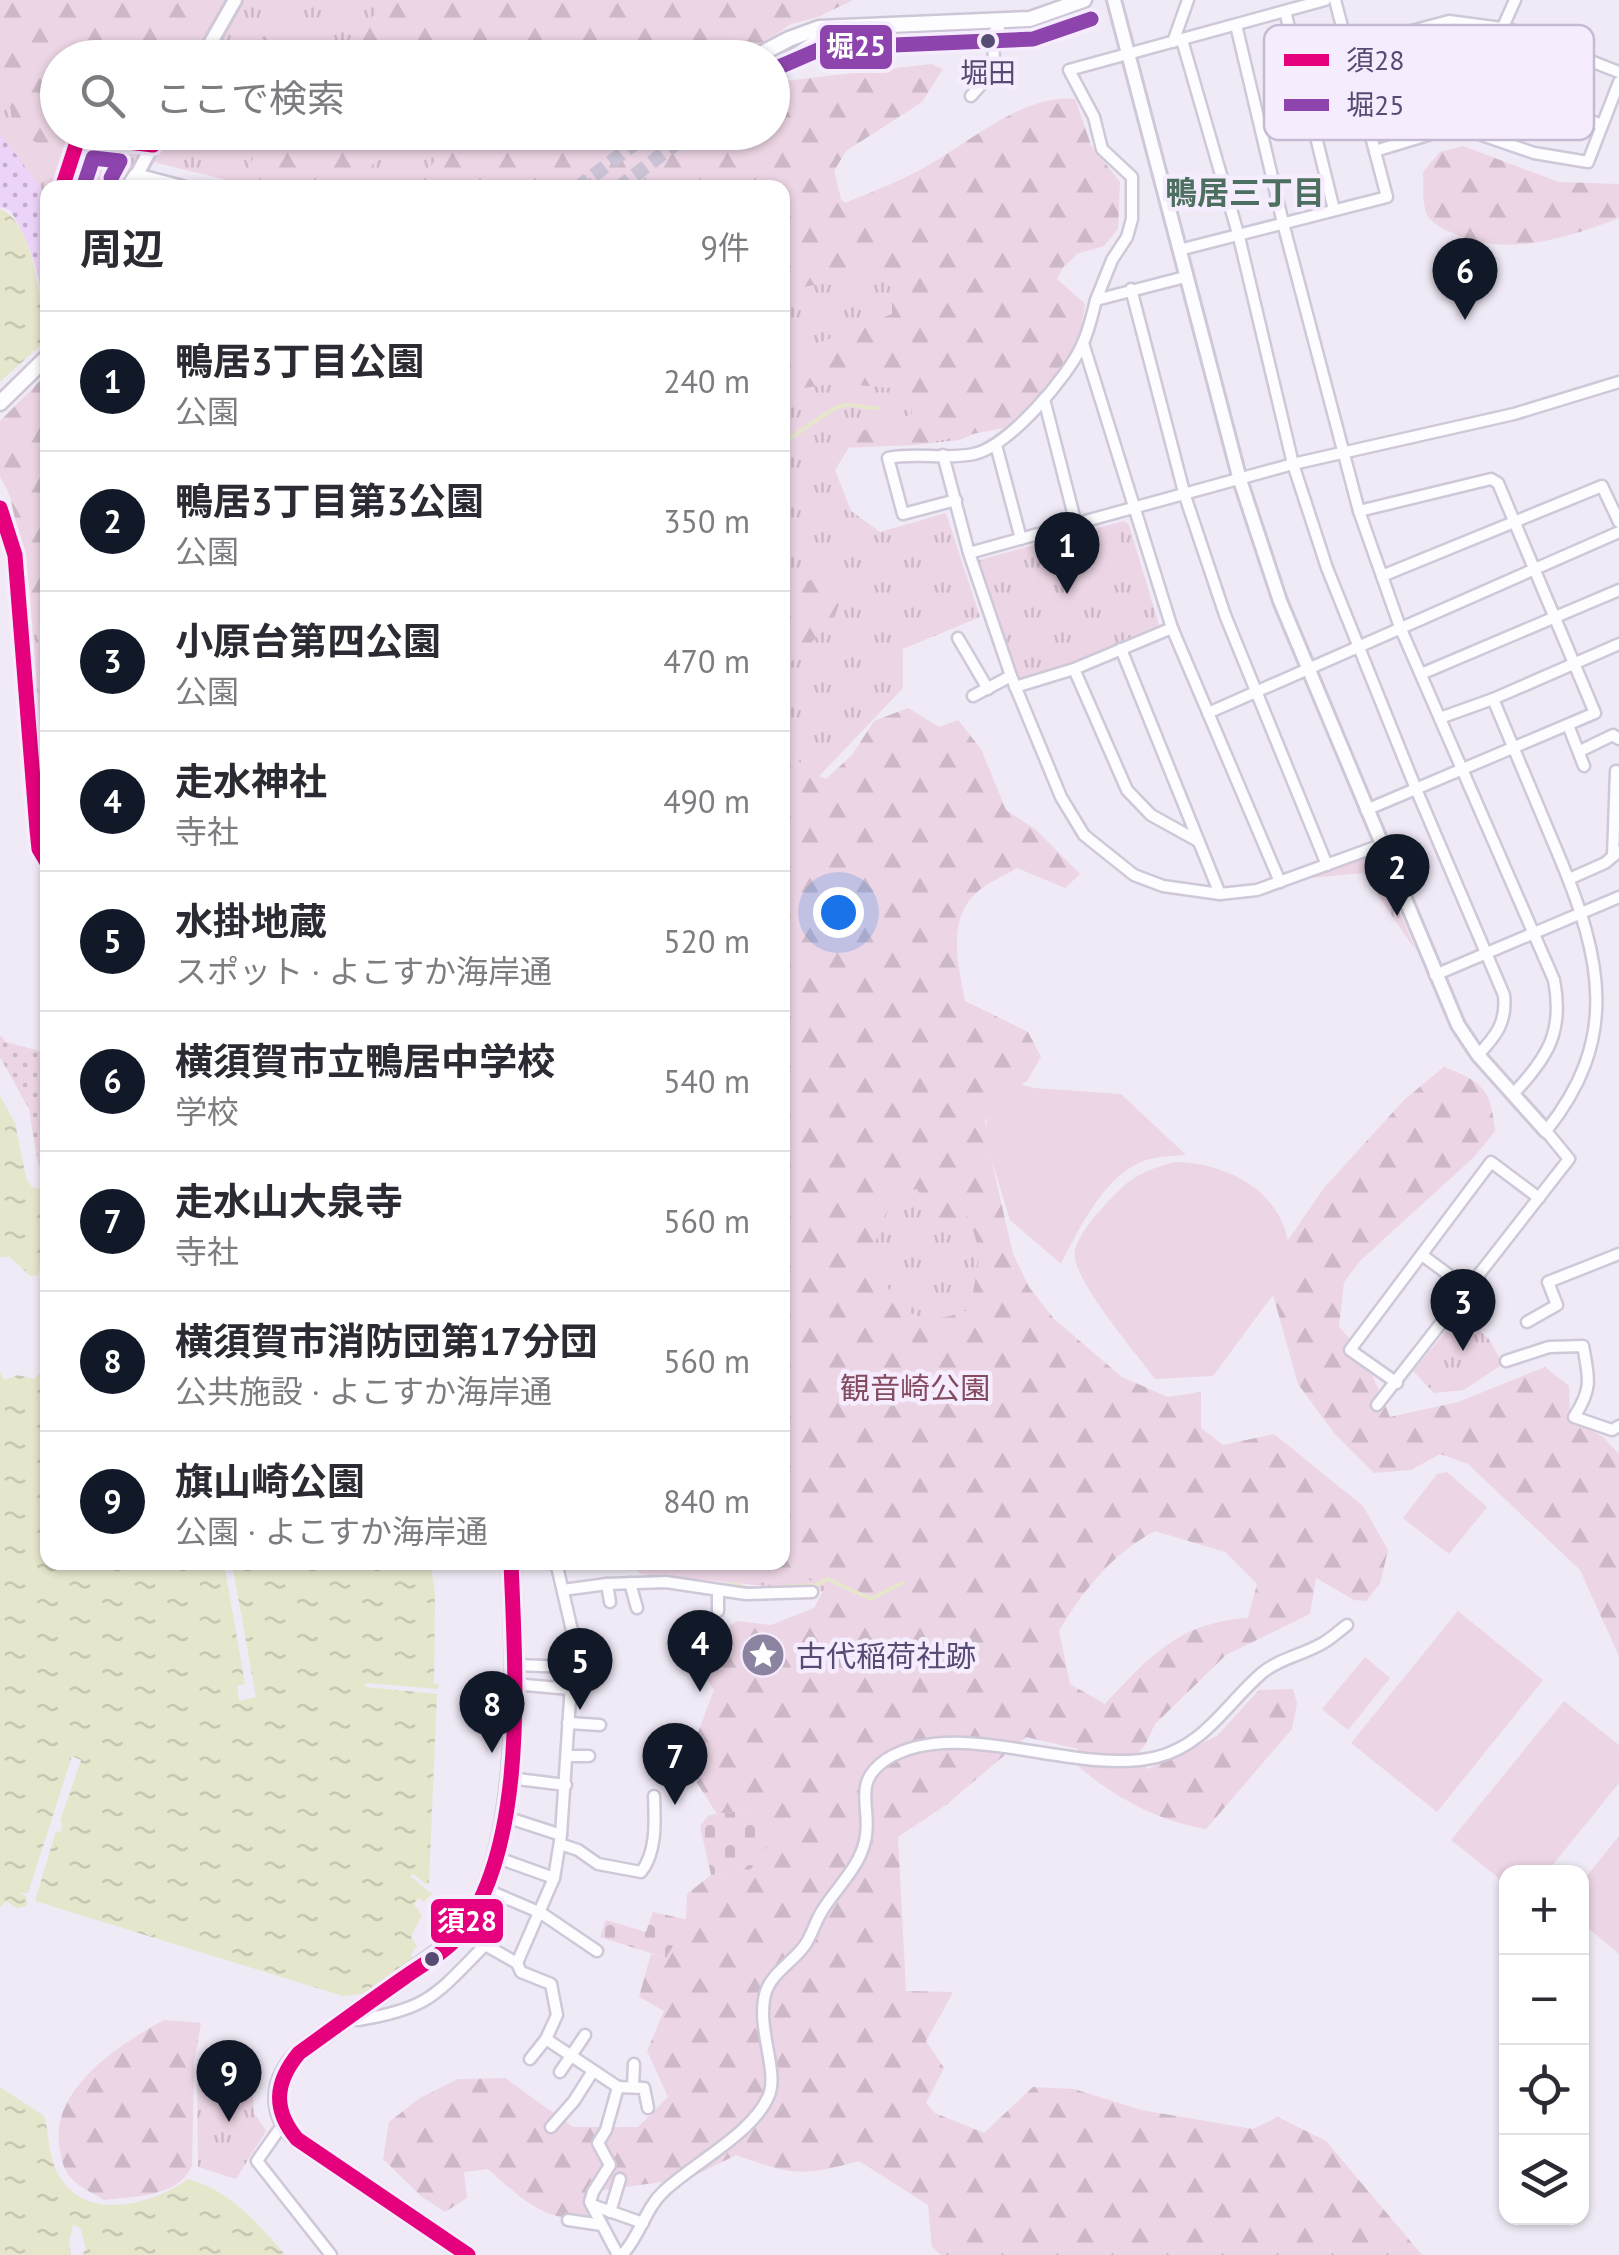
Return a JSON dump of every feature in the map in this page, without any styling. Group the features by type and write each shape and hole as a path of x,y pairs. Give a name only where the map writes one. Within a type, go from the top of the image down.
{"highway":[{"path":"468,2255 315,2154 285,2126 276,2099 282,2073 299,2053 462,1932 485,1889 498,1858 506,1817 514,1675 511,1570"}],"main road":[{"path":"790,41 818,28 1030,19 1084,0"},
{"path":"790,59 816,42 880,24"},
{"path":"0,403 40,364"},
{"path":"0,508 15,555 40,851"}],"street":[{"path":"212,40 235,0"},
{"path":"1114,0 1240,480 1306,669 1458,1025 1568,1160 1378,1405"},
{"path":"1188,0 1177,41 1239,237 1292,464 1357,646 1504,995 1506,1011 1495,1037 1478,1054"},
{"path":"956,500 903,514 888,458 904,454 974,454 996,445 1044,399 1064,378 1084,343 1096,300 1132,219 1132,177 1102,150 1094,116 1070,70 1326,0"},
{"path":"1334,0 1341,25"},
{"path":"1507,25 1514,0"},
{"path":"1285,11 1288,25"},
{"path":"971,96 995,69 992,34 999,28 998,21"},
{"path":"1434,25 1449,21 1482,25"},
{"path":"1236,25 1283,223 1359,510 1400,626 1554,980 1558,1002 1556,1028 1539,1067 1514,1093"},
{"path":"1594,62 1619,72"},
{"path":"1496,140 1534,153 1588,162 1619,82"},
{"path":"1594,123 1602,126"},
{"path":"1317,140 1334,210"},
{"path":"1179,250 1387,197 1372,140"},
{"path":"1375,150 1410,140"},
{"path":"133,180 150,150"},
{"path":"1096,300 1184,278"},
{"path":"1131,290 1185,496 1254,692 1327,865"},
{"path":"1084,343 1132,509 1172,628 1280,882"},
{"path":"969,554 1292,464 1514,414 1619,382"},
{"path":"1044,399 1076,524"},
{"path":"996,445 1021,540"},
{"path":"943,456 969,554 1013,682 1061,796 1084,835 1134,874 1163,886 1220,894 1258,890 1381,846"},
{"path":"1359,510 1491,479 1498,483 1594,714 1366,810"},
{"path":"1382,576 1602,486 1619,522"},
{"path":"1208,713 1619,532"},
{"path":"1420,674 1619,590"},
{"path":"973,696 1013,682 1074,669 1172,628"},
{"path":"958,638 988,689"},
{"path":"1440,718 1619,644"},
{"path":"1121,650 1220,894"},
{"path":"1074,669 1127,790 1151,815 1198,841"},
{"path":"1493,699 1603,968 1606,1022 1601,1050 1586,1086 1546,1130"},
{"path":"1568,725 1584,766"},
{"path":"1580,750 1613,735 1619,738"},
{"path":"1569,879 1616,854 1616,771"},
{"path":"1435,975 1619,897"},
{"path":"1397,1383 1350,1350 1491,1162 1540,1198"},
{"path":"1422,1254 1468,1289"},
{"path":"1527,1322 1558,1305 1548,1282 1619,1254"},
{"path":"1506,1360 1549,1347 1583,1346 1590,1384 1574,1417 1612,1430 1619,1426"},
{"path":"517,1962 554,1878 561,1840 574,1639 558,1570"},
{"path":"563,1590 666,1582 746,1594 812,1592"},
{"path":"630,1583 638,1608"},
{"path":"607,1584 610,1602"},
{"path":"718,1591 718,1611"},
{"path":"621,2156 592,2192 591,2205 620,2255 636,2240 660,2194 761,2110 770,2094 773,2078 762,2023 765,1996 771,1980 806,1944 820,1915 855,1866 865,1841 868,1818 862,1797 871,1774 885,1760 943,1742 1105,1761 1157,1757 1200,1736 1278,1662 1324,1643 1347,1625"},
{"path":"514,1675 572,1667"},
{"path":"514,1675 570,1689"},
{"path":"568,1723 600,1725"},
{"path":"567,1756 590,1756"},
{"path":"508,1778 566,1785"},
{"path":"506,1817 561,1840 598,1864 641,1872 649,1861 654,1796"},
{"path":"498,1858 554,1878"},
{"path":"485,1889 541,1913 597,1951"},
{"path":"462,1932 517,1962 521,1972 550,1984 556,2015 530,2060"},
{"path":"351,2015 358,2020 401,2013 434,1996 484,1946"},
{"path":"560,2072 585,2035"},
{"path":"546,2038 618,2088 644,2088 648,2108"},
{"path":"633,2088 634,2064"},
{"path":"551,2127 593,2071"},
{"path":"610,2165 598,2144 618,2088"},
{"path":"285,2126 257,2161 331,2255"},
{"path":"610,2212 620,2179"},
{"path":"591,2205 643,2224"},
{"path":"568,2220 602,2225"}],"green space":[{"name":"観音崎公園","path":"0,0 830,0 740,40 40,40 40,150 790,150 790,138 836,155 819,186 844,213 1086,245 1055,276 996,424 960,440 913,445 853,441 835,470 851,511 880,532 946,513 980,617 903,649 903,688 806,790 1009,1292 881,1597 640,1574 637,1570 790,1570 790,180 227,180 137,158 123,180 40,180 40,207 0,167"},
{"path":"0,0 218,0 191,40 40,40 40,146 15,127 0,69"},
{"path":"374,0 853,0 818,17 791,24 769,40 349,40 376,13"},
{"path":"291,29 304,40 264,40 262,37"},
{"path":"931,64 943,69 922,102 846,151 834,171 845,203 916,172 1014,113 1055,99 1075,99 1091,145 1120,182 1118,229 1104,246 1069,256 1057,279 1085,304 1078,351 1014,426 916,445 840,448 844,437 912,414 909,390 838,383 790,390 790,349 793,353 892,314 892,289 880,275 790,289 790,180 421,180 439,155 433,150 790,150 790,80"},
{"path":"1463,146 1559,182 1619,184 1619,218 1556,239 1514,245 1471,240 1450,232 1433,222 1426,212 1423,172 1440,152"},
{"path":"46,150 61,150 59,160"},
{"path":"256,150 395,150 373,164 363,180 235,180 217,174 249,168"},
{"path":"40,381 40,598 32,599 10,496 0,476 0,421"},
{"path":"40,464 40,731 29,581"},
{"path":"1124,521 1129,525 1159,625 1022,685 1018,683 977,564 979,560"},
{"path":"1119,533 1128,564 1077,579 1068,548"},
{"path":"836,570 849,576 833,621 790,663 790,588"},
{"path":"908,708 939,727 958,720 981,749 1006,810 1036,830 1080,874 1065,888 1017,868 975,894 960,918 958,931 965,1001 1028,1032 1041,1057 1027,1081 996,1101 985,1121 1013,1254 1029,1287 1054,1319 1122,1377 1168,1397 1201,1392 1201,1428 1223,1445 1274,1434 1363,1506 1388,1550 1380,1584 1366,1601 1354,1600 1316,1578 1310,1614 1226,1655 1155,1724 1135,1756 1148,1769 1217,1736 1259,1690 1293,1689 1297,1703 1292,1729 1206,1829 1154,1814 1108,1789 1079,1767 1078,1749 1026,1737 946,1805 898,1837 906,1991 953,1992 926,2041 944,2068 926,2103 935,2113 984,2133 1033,2087 1074,2089 1141,2110 1253,2129 1278,2117 1326,2141 1422,2255 941,2255 932,2247 928,2205 859,2161 796,2172 736,2155 690,2178 597,2191 590,2215 575,2218 547,2213 534,2206 488,2169 464,2172 467,2198 445,2212 422,2197 383,2159 389,2122 420,2098 458,2079 505,2078 573,2127 638,2127 668,2097 647,2051 664,2011 639,1997 651,1954 666,1958 686,1918 687,1894 711,1875 751,1869 758,1809 717,1814 692,1775 694,1743 714,1690 689,1654 737,1621 771,1625 814,1608 825,1587 801,1576 744,1570 790,1570 790,748 805,770 826,779 852,755 874,721","holes":["917,1189 939,1229 969,1216 980,1254 970,1309 949,1316 917,1316 895,1299 872,1250 895,1193","1155,1531 1225,1552 1257,1584 1248,1618 1203,1627 1167,1645 1105,1704 1070,1684 1059,1631 1100,1574 1126,1550"]},
{"path":"1367,855 1378,860 1416,951 1363,873 1300,879"},
{"path":"0,1035 6,1042 40,1051 40,1168 29,1109 0,1057"},
{"path":"1444,1067 1468,1077 1483,1089 1491,1105 1495,1131 1474,1157 1361,1260 1344,1282 1339,1327 1363,1353 1390,1417 1458,1402 1545,1367 1569,1386 1570,1418 1603,1437 1619,1454 1619,1656 1580,1570 1468,1464 1440,1454 1411,1470 1374,1473 1334,1433 1298,1384 1270,1284 1284,1246 1324,1188 1404,1100"},
{"path":"1008,1081 1034,1088 1121,1094 1186,1155 1154,1158 1123,1173 1097,1200 1061,1264 1010,1220 985,1138 988,1109"},
{"path":"1176,1162 1226,1172 1255,1188 1278,1213 1292,1269 1213,1376 1155,1379 1093,1295 1076,1262 1075,1250 1087,1226 1121,1188 1145,1172"},
{"path":"1460,1314 1489,1339 1503,1364 1464,1390 1434,1393 1413,1371"},
{"path":"1447,1472 1487,1507 1449,1554 1403,1518 1437,1474"},
{"path":"679,1570 744,1570 708,1574"},
{"path":"1458,1611 1543,1680 1437,1812 1351,1743"},
{"path":"1365,1657 1390,1678 1348,1730 1322,1709"},
{"path":"1564,1701 1619,1745 1619,1783 1553,1865 1499,1865 1499,1878 1451,1840"},
{"path":"758,1809 767,1847 751,1869 711,1875 700,1826 709,1815"},
{"path":"1619,1836 1619,1954 1589,1929 1589,1873"},
{"path":"653,1912 688,1920 666,1958 600,1937 606,1920 646,1932"},
{"path":"164,2020 201,2023 194,2062 192,2166 165,2190 104,2200 76,2182 64,2166 59,2129 64,2108 75,2089 108,2056"},
{"path":"197,2073 252,2085 254,2113 266,2131 236,2179 198,2167"}],"sand":[{"path":"0,133 40,187 40,286 19,225 10,210 0,207"}],"water":[{"path":"0,209 12,217 29,248 40,307 40,346 0,382"},
{"path":"0,1096 15,1123 26,1178 32,1187 40,1189 38,1275 30,1276 10,1257 0,1257"},
{"path":"0,1372 4,1380 18,1375 34,1379 40,1372 40,1570 225,1570 245,1684 237,1686 239,1701 256,1697 233,1570 431,1570 435,1593 434,1683 439,1685 438,1689 366,1683 365,1687 437,1694 429,1882 427,1885 413,1874 410,1876 432,1894 424,1902 419,1898 414,1904 422,1915 411,1937 417,1946 411,1954 414,1960 362,1994 343,1996 35,1901 56,1831 61,1832 60,1821 81,1760 72,1756 28,1893 20,1893 26,1896 27,1906 17,1908 6,1901 0,1908"},
{"path":"0,2087 44,2116 53,2162 63,2182 77,2195 94,2203 133,2203 188,2179 230,2200 285,2255 82,2255 86,2249 81,2229 73,2224 71,2255 0,2255"}],"waterway":[{"path":"790,437 839,407 877,408"},
{"path":"768,1588 816,1585 827,1579 871,1599 902,1583"},
{"path":"709,1584 749,1589"}],"tunnel":[{"path":"587,180 627,150"},
{"path":"628,180 668,150"}],"transit line":[{"name":"堀25","path":"790,62 823,48 1033,39 1091,19"},
{"name":"須28","path":"65,180 74,150"},
{"name":"堀25","path":"86,180 93,158 120,161 111,178"},
{"name":"須28","path":"0,508 15,555 40,851"},
{"name":"須28","path":"468,2255 297,2139 283,2117 280,2096 285,2074 299,2053 443,1951 478,1904 496,1860 512,1760 515,1707 511,1570"}],"place":[{"name":"堀田","path":"988,41"},
{"name":"横須賀市立鴨居中学校","path":"1465,320"},
{"name":"鴨居3丁目公園","path":"1067,594"},
{"name":"鴨居3丁目第3公園","path":"1397,916"},
{"name":"小原台第四公園","path":"1463,1351"},
{"name":"古代稲荷社跡","path":"763,1655"},
{"name":"走水神社","path":"700,1692"},
{"name":"水掛地蔵","path":"580,1710"},
{"name":"横須賀市消防団第17分団","path":"492,1753"},
{"name":"走水山大泉寺","path":"675,1805"},
{"name":"旗山崎公園","path":"229,2122"}],"district":[{"name":"鴨居三丁目","path":"1245,192"}]}
